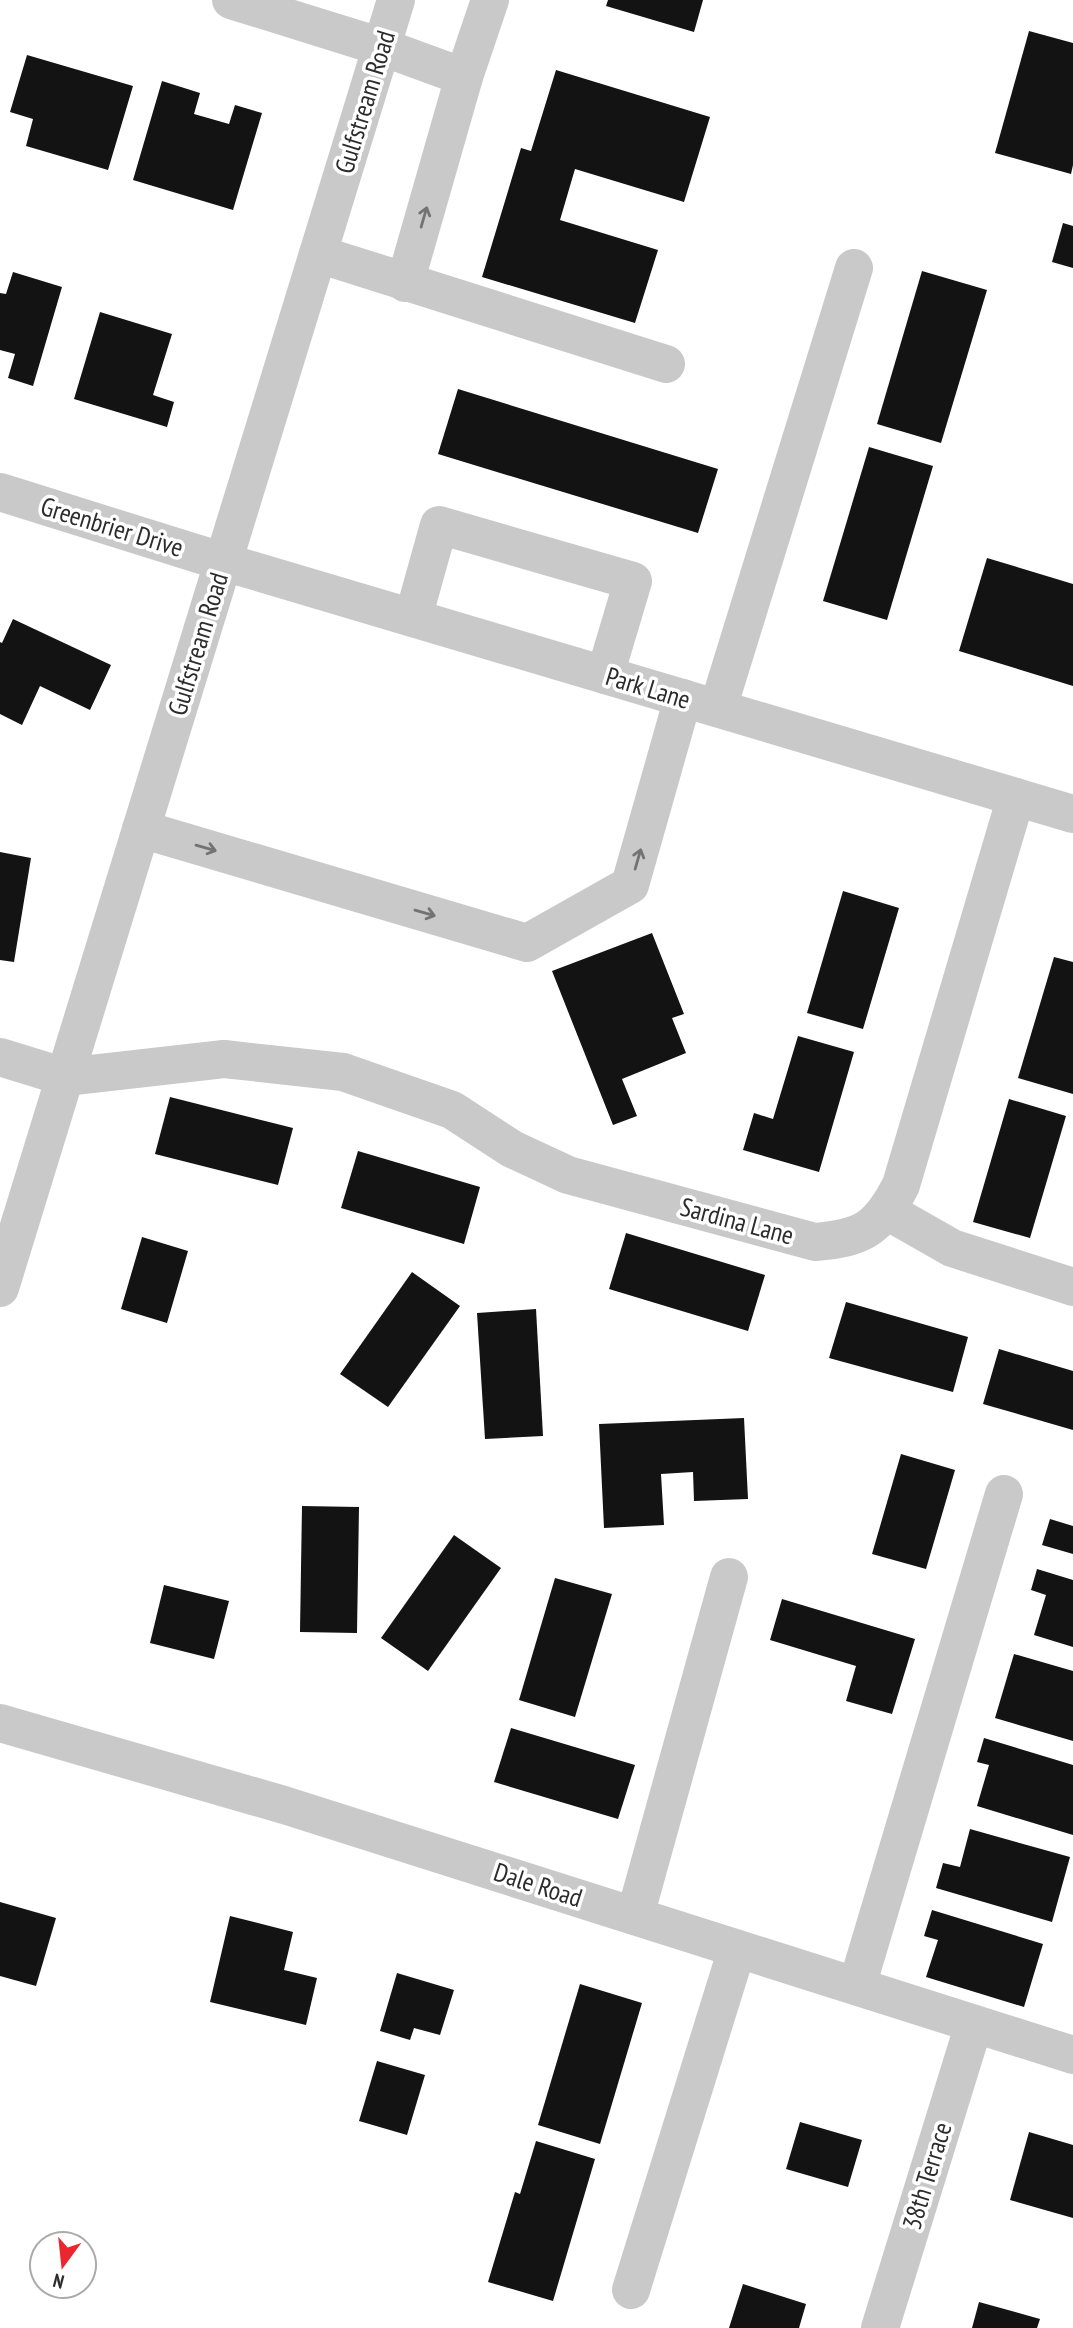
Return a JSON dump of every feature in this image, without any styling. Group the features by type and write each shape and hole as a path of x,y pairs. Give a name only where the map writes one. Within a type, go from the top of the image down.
{"street":[{"path":"230,0 382,47 464,77"},
{"name":"Gulfstream Road","path":"0,1288 396,0"},
{"path":"405,282 464,77 490,0"},
{"path":"318,254 666,365"},
{"path":"141,829 527,943 630,885 701,703 854,268"},
{"name":"Greenbrier Drive","path":"0,492 224,562"},
{"path":"413,618 439,525 633,581 605,675"},
{"name":"Park Lane","path":"224,562 1073,814"},
{"name":"Sardina Lane","path":"65,1077 224,1059 343,1072 452,1110 512,1149 568,1175 815,1242 843,1240 867,1230 887,1212 901,1185 1016,797"},
{"path":"0,1057 65,1077"},
{"path":"887,1212 952,1248 1073,1287"},
{"path":"857,1986 1004,1494"},
{"path":"635,1916 729,1577"},
{"name":"Dale Road","path":"0,1723 284,1805 1073,2055"},
{"path":"631,2290 737,1949"},
{"name":"38th Terrace","path":"880,2328 974,2024"}],"building":[{"path":"608,0 703,0 694,32 606,6"},
{"path":"1029,31 1073,43 1071,174 995,153"},
{"path":"27,55 133,86 108,170 26,146 33,119 10,112"},
{"path":"556,70 710,117 684,202 575,169 560,220 658,250 635,323 482,277 521,148 531,151"},
{"path":"162,81 200,93 194,114 229,124 235,105 262,113 233,210 133,180"},
{"path":"1063,223 1073,226 1073,268 1052,262"},
{"path":"922,271 987,290 941,443 877,424"},
{"path":"13,272 62,287 33,386 8,378 15,354 0,350 0,293 6,294"},
{"path":"100,312 172,334 153,395 174,402 167,427 74,399"},
{"path":"458,389 718,469 698,533 438,454"},
{"path":"869,447 933,466 887,620 823,601"},
{"path":"987,558 1073,584 1073,686 959,651"},
{"path":"13,619 111,665 90,710 40,686 22,725 0,714 0,642 2,643"},
{"path":"0,852 31,858 14,962 0,960"},
{"path":"843,891 899,908 863,1029 807,1013"},
{"path":"652,933 684,1014 672,1018 686,1053 622,1079 637,1116 613,1125 552,971"},
{"path":"1054,957 1073,962 1073,1094 1018,1078"},
{"path":"798,1036 854,1052 819,1172 743,1150 754,1113 773,1119"},
{"path":"170,1097 293,1128 278,1185 155,1154"},
{"path":"1009,1099 1066,1116 1030,1238 973,1222"},
{"path":"358,1151 480,1187 464,1244 341,1208"},
{"path":"626,1233 765,1275 748,1331 609,1289"},
{"path":"142,1237 188,1251 167,1323 121,1309"},
{"path":"412,1272 460,1306 388,1407 340,1374"},
{"path":"846,1302 968,1337 953,1392 829,1358"},
{"path":"536,1309 543,1436 485,1439 477,1313"},
{"path":"999,1349 1073,1371 1073,1430 983,1404"},
{"path":"744,1418 748,1499 694,1501 693,1472 661,1474 664,1525 604,1528 599,1424"},
{"path":"901,1454 955,1470 926,1569 872,1554"},
{"path":"302,1506 359,1507 357,1633 300,1632"},
{"path":"1050,1519 1073,1526 1073,1554 1042,1545"},
{"path":"454,1535 501,1568 428,1671 381,1638"},
{"path":"1037,1569 1073,1580 1073,1647 1034,1635 1046,1595 1031,1590"},
{"path":"555,1578 612,1594 575,1717 519,1700"},
{"path":"164,1585 229,1601 214,1659 150,1643"},
{"path":"782,1599 915,1639 892,1714 846,1701 856,1666 770,1640"},
{"path":"1014,1654 1073,1671 1073,1741 995,1718"},
{"path":"511,1728 635,1765 618,1819 494,1782"},
{"path":"984,1738 1073,1765 1073,1835 977,1806 989,1765 977,1762"},
{"path":"970,1829 1070,1857 1052,1922 936,1888 943,1863 960,1867"},
{"path":"0,1902 56,1918 36,1986 0,1976"},
{"path":"932,1910 1043,1944 1024,2007 926,1977 938,1940 924,1936"},
{"path":"230,1916 293,1932 284,1970 317,1978 306,2025 210,2002"},
{"path":"397,1973 454,1990 440,2035 414,2028 410,2040 380,2031"},
{"path":"580,1984 642,2003 600,2144 538,2125"},
{"path":"377,2061 425,2075 407,2135 359,2121"},
{"path":"800,2122 862,2140 848,2187 786,2169"},
{"path":"1029,2132 1073,2145 1073,2218 1010,2200"},
{"path":"536,2141 595,2159 553,2301 488,2282 515,2192 520,2194"},
{"path":"743,2284 806,2304 799,2328 729,2328"},
{"path":"979,2302 1040,2319 1037,2328 972,2328"}]}
